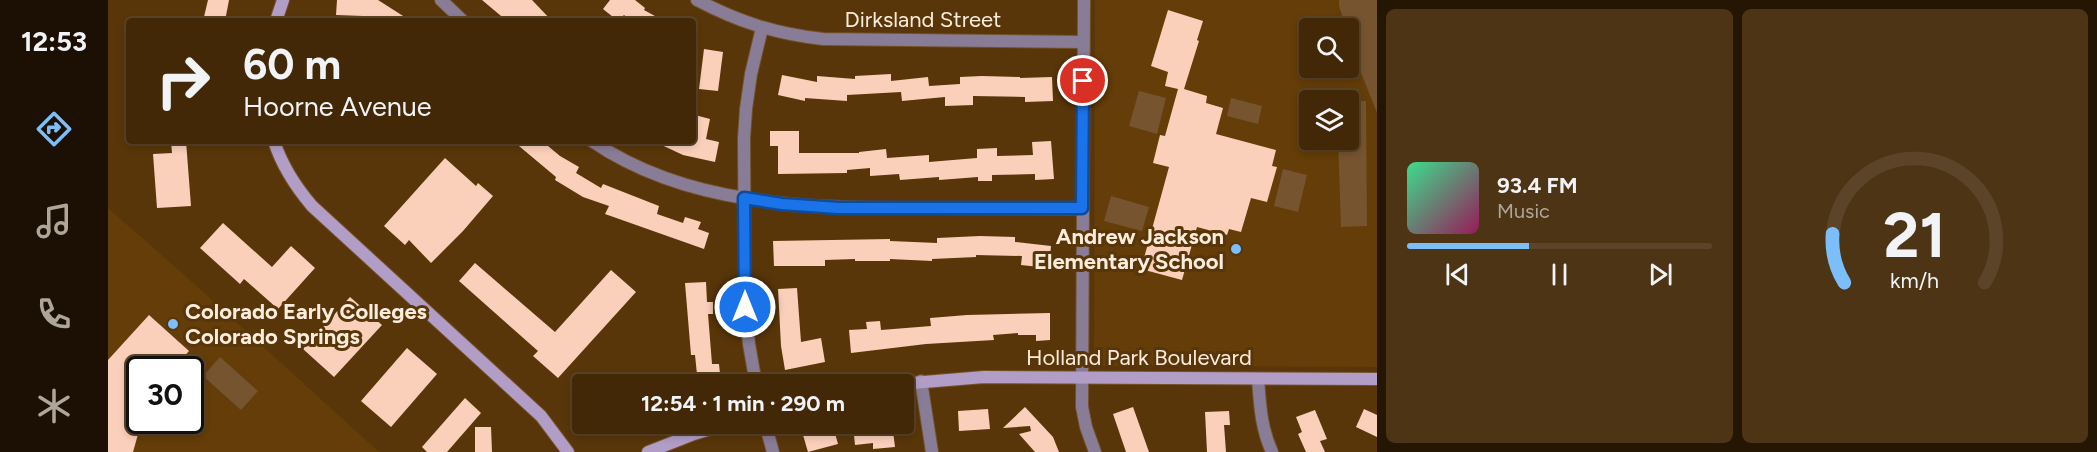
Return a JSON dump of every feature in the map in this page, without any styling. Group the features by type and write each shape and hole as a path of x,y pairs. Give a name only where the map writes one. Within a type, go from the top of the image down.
{"street":[{"path":"277,18 283,0"},
{"path":"441,0 460,18"},
{"name":"Dirksland Street","path":"697,0 722,14 794,36 833,40 1083,42"},
{"path":"1084,0 1082,407 1095,452"},
{"path":"754,374 745,307 744,198 746,109 751,74 762,28"},
{"path":"275,144 285,169 296,188 312,206 540,416 568,452"},
{"path":"597,144 631,163 667,178 744,198 782,204 838,208 1082,208"},
{"name":"Holland Park Boulevard","path":"914,382 984,377 1377,379"},
{"path":"1258,379 1263,430 1272,452"},
{"path":"921,381 932,452"},
{"path":"648,452 694,434"},
{"path":"768,434 773,452"}],"shaded area":[{"name":"Andrew Jackson Elementary School","path":"1095,0 1339,0 1343,18 1299,18 1299,78 1359,78 1359,65 1377,113 1377,367 1100,366 1094,358"},
{"path":"1339,0 1377,0 1377,113 1359,68 1359,18 1343,18"},
{"path":"1139,91 1166,98 1157,134 1129,126"},
{"path":"1231,98 1262,106 1258,124 1227,116"},
{"path":"1359,101 1366,101 1367,226 1341,227 1338,150 1359,150"},
{"path":"1283,169 1307,175 1298,212 1274,206"},
{"path":"1111,196 1149,207 1142,231 1104,221"},
{"name":"Colorado Early Colleges Colorado Springs","path":"108,208 190,280 379,452 108,452"},
{"path":"220,357 258,391 241,410 204,375"}],"building":[{"path":"208,0 229,0 226,18 204,18"},
{"path":"337,0 378,0 406,18 366,18 336,15"},
{"path":"482,0 532,0 549,18 503,18"},
{"path":"610,0 635,0 645,8 644,10 659,18 628,18 624,15 621,18 614,18 603,9"},
{"path":"1168,10 1203,21 1184,89 1207,96 1206,103 1223,108 1216,134 1276,150 1272,166 1277,167 1267,202 1251,198 1241,232 1229,229 1227,235 1197,227 1182,280 1141,269 1169,167 1153,163 1160,135 1165,136 1178,89 1165,86 1168,72 1151,66"},
{"path":"704,49 723,52 718,91 699,89"},
{"path":"891,74 891,81 928,77 929,86 960,84 960,77 1052,77 1053,101 1025,102 1025,97 973,96 973,105 945,106 945,97 902,101 901,92 847,95 847,101 805,98 805,101 778,95 782,75 817,82 817,76 855,79 855,76"},
{"path":"696,115 710,119 706,139 719,142 715,162 683,155 659,144 696,144"},
{"path":"770,131 799,131 799,153 859,153 886,149 887,158 929,155 929,162 977,158 977,149 997,148 997,156 1033,155 1032,142 1051,141 1054,179 1035,180 1035,174 992,175 992,181 978,181 978,177 900,180 899,174 870,176 870,168 847,170 847,173 778,174 778,146 770,146"},
{"path":"171,144 186,144 191,206 157,208 153,154 172,153"},
{"path":"517,144 546,144 579,167 576,173 601,188 603,184 659,206 657,214 683,223 685,217 701,222 698,229 709,233 704,249 605,214 609,206 583,197 555,180 556,177"},
{"path":"445,158 476,186 478,183 493,196 431,263 409,240 405,245 384,226"},
{"path":"223,223 272,267 291,246 315,268 278,309 244,279 240,284 200,248"},
{"path":"1015,237 1015,242 1051,246 1049,268 1021,265 1022,256 976,255 976,257 932,259 932,261 890,259 890,261 855,261 855,259 825,260 825,266 774,266 773,241 890,239 890,241 937,243 937,238"},
{"path":"475,263 555,332 611,270 636,292 558,378 533,356 538,351 459,281"},
{"path":"706,282 707,302 713,302 713,314 708,314 712,364 719,364 720,374 697,374 695,355 691,355 685,283"},
{"path":"797,288 801,342 821,338 825,362 785,370 781,346 778,289"},
{"path":"350,297 382,325 334,377 303,349"},
{"path":"1050,313 1050,340 1036,341 1036,335 1018,335 1018,333 993,335 994,340 926,344 851,353 849,330 867,329 866,322 880,321 881,330 931,326 930,318"},
{"path":"149,315 189,351 185,356 126,356 126,434 138,434 133,452 108,452 108,360"},
{"path":"407,348 437,374 391,427 361,401"},
{"path":"465,398 481,413 447,452 427,452 422,447"},
{"path":"1025,407 1053,437 1059,452 1035,452 1019,434 1031,431 1030,426 1003,428"},
{"path":"1133,407 1149,452 1126,452 1113,414"},
{"path":"988,409 990,429 959,431 958,411"},
{"path":"1364,409 1377,415 1377,437 1356,427"},
{"path":"1315,410 1327,439 1320,441 1325,452 1306,452 1298,434 1302,432 1296,417"},
{"path":"1229,411 1230,425 1224,425 1226,452 1207,452 1205,412"},
{"path":"475,427 491,427 492,452 475,452"},
{"path":"835,434 838,444 808,452 803,435"},
{"path":"854,434 893,434 895,447 873,449 873,443 855,445"}],"place":[{"name":"Andrew Jackson Elementary School","path":"1236,249"},
{"name":"Colorado Early Colleges Colorado Springs","path":"173,324"}],"route":[{"path":"745,307 744,198 782,204 838,208 1082,208 1083,81"}]}
